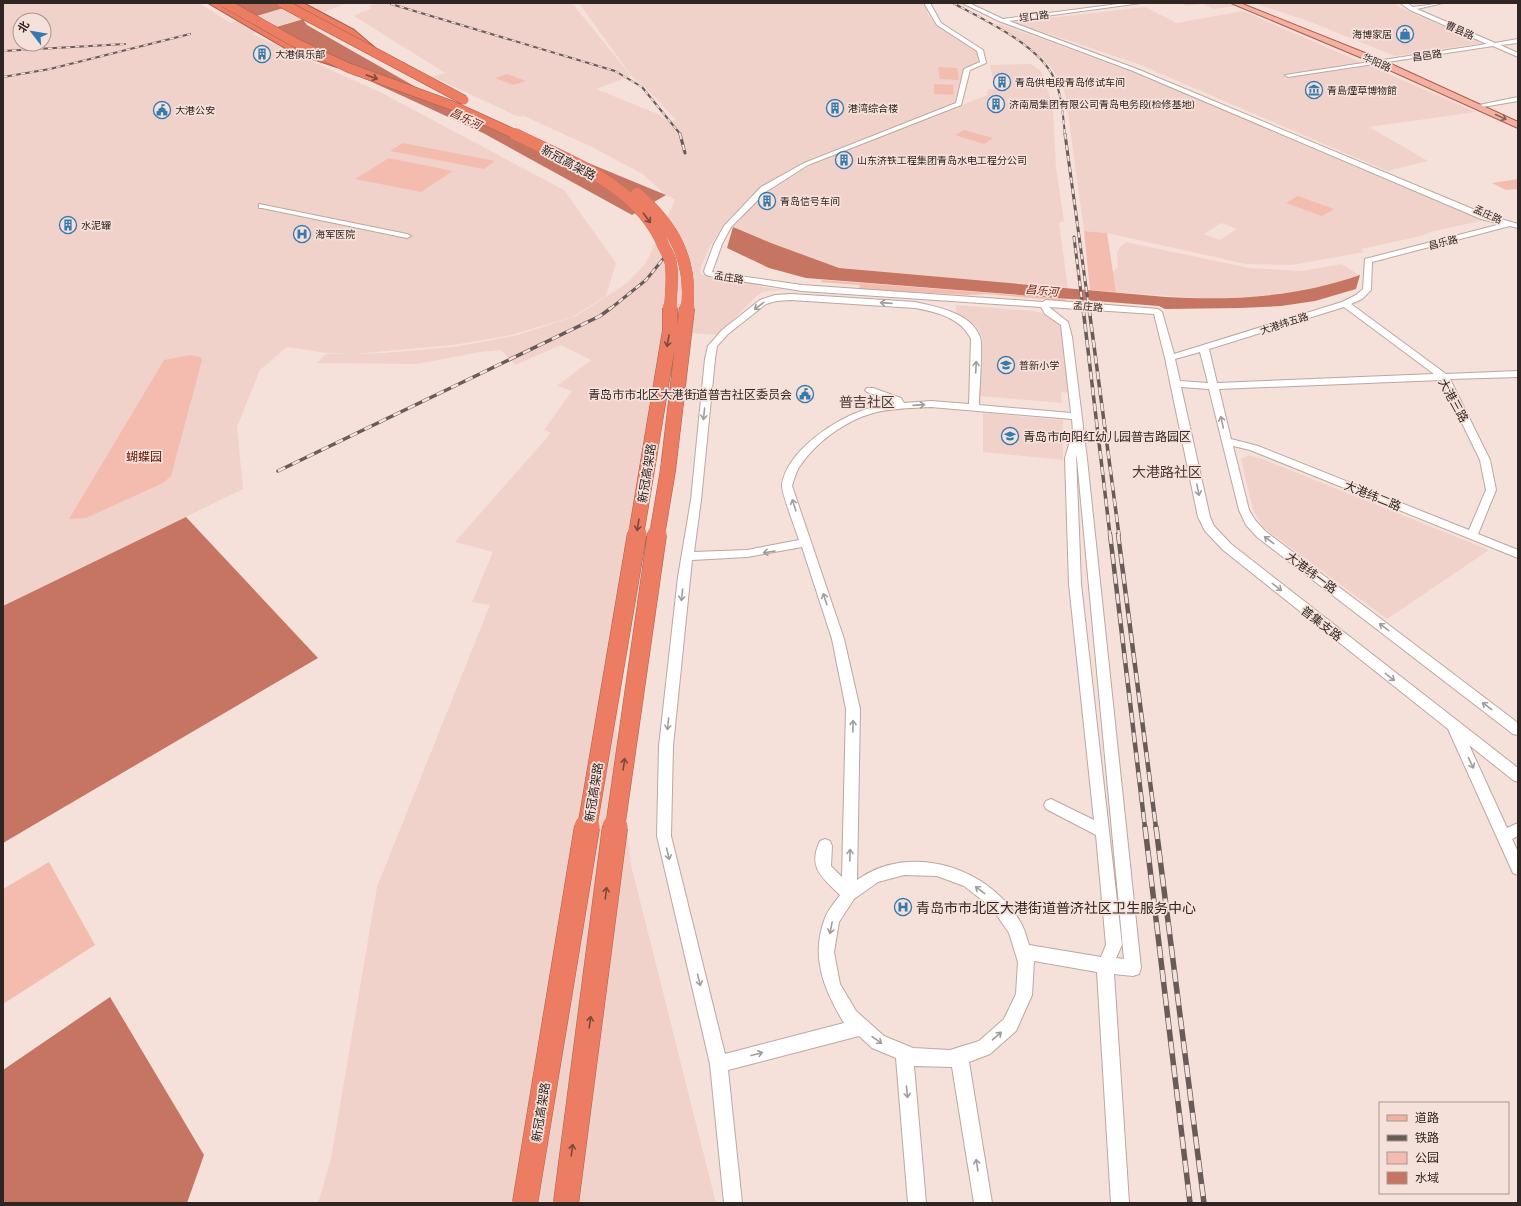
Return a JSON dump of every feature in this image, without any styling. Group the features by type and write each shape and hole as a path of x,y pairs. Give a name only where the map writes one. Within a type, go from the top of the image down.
{"highway":[{"path":"212,3 295,50 349,68"},
{"name":"新冠高架路","path":"225,3 294,42 349,68 451,105 503,128 585,169 620,191 643,213 660,236 671,263 670,331 525,1203"},
{"name":"新冠高架路","path":"289,3 377,53 623,182 659,212 677,240 686,263 689,282 684,345 668,470 658,525 614,833 566,1203"},
{"path":"569,1172 571,1203"}],"main road":[{"name":"华阳路","path":"1234,3 1302,29 1518,125"},
{"name":"华阳路","path":"1246,3 1389,60 1490,104 1518,118"}],"street":[{"name":"孟庄路","path":"927,3 939,24 980,50 983,63 967,69 959,104 806,164 764,189 728,226 718,244 708,271 709,274 802,288 1046,303 1158,312 1170,358"},
{"name":"孟庄路","path":"965,3 1001,20 1135,70 1484,217 1515,224"},
{"name":"埕口路","path":"1001,20 1138,3"},
{"name":"曹县路","path":"1403,3 1412,9 1518,55"},
{"path":"1412,9 1440,3"},
{"name":"昌邑路","path":"1288,75 1518,41"},
{"path":"1477,106 1518,99"},
{"path":"262,206 407,236"},
{"name":"昌乐路","path":"1368,261 1515,224"},
{"name":"大港纬五路","path":"1170,358 1345,304 1360,297 1367,290 1368,261"},
{"path":"734,1203 719,1064 664,836 666,746 687,556 696,500 710,359 713,346 725,332 763,302 775,298 804,296 914,305 933,308 948,314 966,325 976,338 974,406"},
{"path":"1023,952 1133,968 1082,459 1065,324 1048,312 1045,308 1046,303"},
{"name":"大港三路","path":"1345,304 1445,378 1485,460 1491,490 1472,535"},
{"name":"大港纬一路","path":"1204,348 1244,510 1250,522 1260,534 1518,730"},
{"name":"普集支路","path":"1170,358 1174,384 1204,518 1209,528 1227,547 1455,728 1505,836 1518,868"},
{"path":"1174,384 1214,386 1518,374"},
{"path":"870,390 898,400 900,406"},
{"path":"849,894 853,709 838,639 787,486 794,466 812,446 836,427 870,411 900,406 931,404 1076,412"},
{"path":"1043,404 1076,412"},
{"path":"1078,431 1070,458 1075,584 1103,830 1114,945 1105,965 1120,1203"},
{"name":"大港纬二路","path":"1226,441 1254,448 1518,554"},
{"path":"687,556 735,556 780,550 806,542"},
{"path":"1455,728 1518,776"},
{"path":"1050,805 1103,830"},
{"path":"1505,836 1518,829"},
{"path":"825,846 823,868 849,894"},
{"path":"904,868 937,869 969,881 996,902 1016,930 1023,952 1026,962 1024,995 1010,1025 984,1048 950,1059 913,1057 878,1042 850,1017 832,986 826,952 832,920 849,894 874,876 904,868"},
{"path":"719,1064 862,1027"},
{"path":"904,1053 917,1203"},
{"path":"959,1056 983,1203"}],"shaded area":[{"path":"3,3 199,3 231,23 303,3 347,3 327,11 252,34 382,93 564,190 616,263 606,296 572,317 511,335 453,345 354,354 453,347 518,335 576,316 627,283 646,263 675,200 666,195 644,175 594,148 524,116 519,117 433,77 445,73 354,16 372,8 368,6 378,3 572,3 631,76 596,89 658,114 668,121 676,120 646,88 633,78 579,3 925,3 928,14 934,23 976,48 980,61 963,70 956,102 810,159 761,188 741,206 724,224 710,246 700,270 701,274 716,280 757,283 757,286 784,290 765,291 758,295 717,335 676,332 654,445 616,728 631,865 716,1203 318,1203 331,1159 377,887 490,605 472,602 493,552 455,542 551,433 544,430 572,391 557,386 591,360 561,345 515,365 501,350 480,352 417,364 317,363 326,354 350,353 327,353 287,347 260,370 237,427 243,489 3,606"},
{"path":"1181,3 1226,3 1236,6 1214,9 1203,4 1187,6"},
{"name":"海博家居","path":"1254,3 1394,3 1401,8 1482,43 1395,56 1308,21"},
{"path":"1145,7 1177,23 1243,11 1476,112 1369,127 1428,161 1387,171 1138,64 1014,22"},
{"path":"1000,24 1152,79 1486,220 1361,249 1364,252 1292,265 1246,264 1107,233 1084,231 1066,99 1063,87 1051,67 1038,54 1019,39 994,25","holes":["1221,223 1237,229 1220,240 1204,234"]},
{"path":"1031,64 1041,71 1053,110 1056,168 1064,221 1059,223 1068,288 839,268 771,243 733,227 765,192 815,163 987,95 988,89 995,89 990,65"},
{"path":"1126,242 1249,268 1301,271 1342,264 1359,275 1340,282 1300,291 1245,298 1208,299 1116,292 1113,272 1118,267 1117,253 1120,247"},
{"path":"956,305 1035,311 1049,315 1063,324 1070,393 1061,392 1062,403 979,396 982,336 976,326 956,313"},
{"path":"983,413 1063,420 1063,460 983,452"},
{"path":"1249,455 1265,460 1489,550 1387,619 1263,527 1253,510 1241,459"}],"green space":[{"path":"938,67 957,68 959,80 940,79"},
{"path":"507,74 526,81 513,85 495,78"},
{"path":"934,84 953,85 954,95 934,94"},
{"path":"964,130 993,138 984,144 955,135"},
{"path":"403,143 495,161 484,169 390,151"},
{"path":"389,158 453,171 421,192 355,179"},
{"path":"1518,179 1518,189 1506,190 1492,183"},
{"path":"1298,196 1334,209 1322,216 1286,203"},
{"path":"1084,231 1107,233 1116,292 1090,290"},
{"path":"822,280 1066,299 1066,301 986,294 967,295 859,289 860,285 821,282"},
{"name":"蝴蝶园","path":"190,355 200,357 202,360 171,476 163,483 86,518 69,519 164,360"},
{"path":"49,862 95,945 3,1004 3,889"}],"water":[{"path":"229,3 280,3 287,7 253,17"},
{"name":"昌乐河","path":"307,18 304,21 307,25 428,94 535,141 666,195 632,215 483,133 333,64 273,28"},
{"name":"昌乐河","path":"733,227 771,243 839,268 1166,297 1240,298 1264,296 1312,288 1360,275 1356,289 1315,301 1281,306 1165,309 1159,306 806,278 769,268 727,248"},
{"path":"186,517 318,658 3,843 3,606"},
{"path":"110,997 204,1155 187,1203 3,1203 3,1070"}],"railway":[{"path":"953,3 1009,34 1036,54 1046,66 1057,85 1062,106 1065,135"},
{"path":"391,4 615,71 642,87 681,135"},
{"path":"3,77 50,69 190,34"},
{"path":"3,51 125,44"},
{"path":"680,134 685,153"},
{"path":"1065,134 1089,309"},
{"path":"1074,237 1083,309"},
{"path":"610,309 646,280 668,253"},
{"path":"278,471 600,316 611,308"},
{"path":"1083,308 1110,535"},
{"path":"1089,308 1119,535"},
{"path":"1110,534 1145,828"},
{"path":"1118,534 1156,828"},
{"path":"1145,827 1190,1203"},
{"path":"1156,827 1204,1203"}],"place":[{"name":"海博家居","path":"1405,34"},
{"name":"大港俱乐部","path":"262,54"},
{"name":"青岛供电段青岛修试车间","path":"1002,82"},
{"name":"青島煙草博物館","path":"1314,90"},
{"name":"济南局集团有限公司青岛电务段(检修基地)","path":"996,104"},
{"name":"港湾综合楼","path":"835,108"},
{"name":"大港公安","path":"162,110"},
{"name":"山东济铁工程集团青岛水电工程分公司","path":"844,160"},
{"name":"青岛信号车间","path":"767,201"},
{"name":"水泥罐","path":"68,225"},
{"name":"海军医院","path":"302,234"},
{"name":"普新小学","path":"1006,365"},
{"name":"青岛市市北区大港街道普吉社区委员会","path":"805,394"},
{"name":"青岛市向阳红幼儿园普吉路园区","path":"1010,436"},
{"name":"青岛市市北区大港街道普济社区卫生服务中心","path":"903,907"}],"district":[{"name":"普吉社区","path":"867,401"},
{"name":"大港路社区","path":"1167,471"}]}
